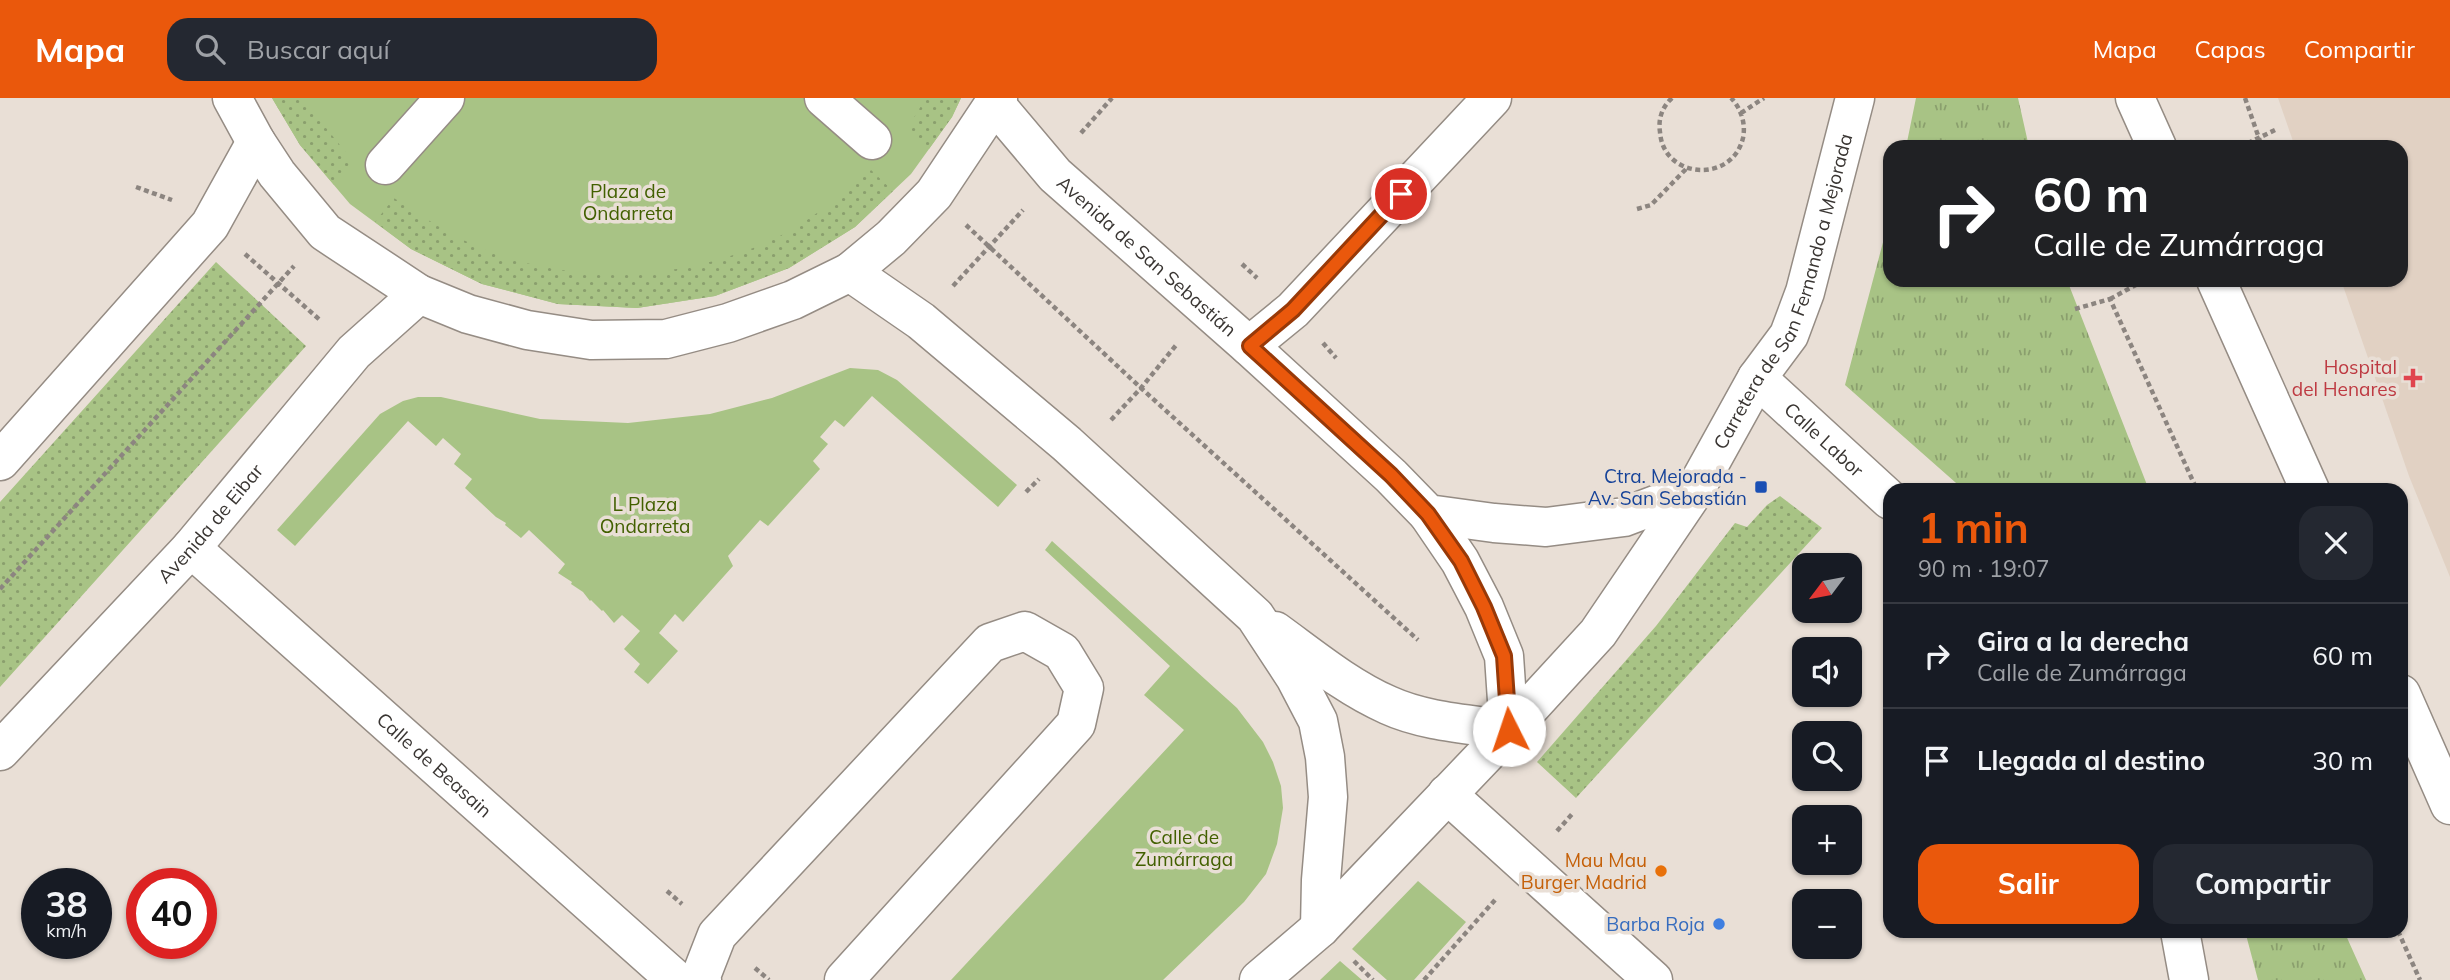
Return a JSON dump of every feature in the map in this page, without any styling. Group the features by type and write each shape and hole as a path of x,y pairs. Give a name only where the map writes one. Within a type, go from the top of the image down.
{"street":[{"path":"232,98 277,174 325,232 419,293 468,314 527,330 590,341 666,339 728,323 793,300 850,271 891,238 934,194 997,101"},
{"path":"384,165 445,98"},
{"path":"824,98 872,140"},
{"path":"1250,346 1293,310 1492,98"},
{"name":"Carretera de San Fernando a Mejorada","path":"1259,980 1320,928 1598,633 1695,490 1757,378 1788,335 1805,292 1856,98"},
{"path":"2135,98 2154,140"},
{"name":"Avenida de San Sebastián","path":"997,101 1055,175 1250,346 1391,475 1428,514 1461,561 1504,656 1509,730"},
{"path":"0,461 211,225 256,142"},
{"path":"850,271 921,321 1067,444 1255,616 1352,686 1389,706 1422,716 1509,730"},
{"path":"2219,287 2307,483"},
{"name":"Avenida de Eibar","path":"0,751 191,548 354,352 419,293"},
{"name":"Calle Labor","path":"1757,378 1883,494"},
{"path":"1428,514 1546,527 1624,517 1695,490"},
{"name":"Calle de Beasain","path":"191,548 676,980"},
{"path":"1255,616 1295,677 1318,722 1323,745 1328,797 1320,928"},
{"path":"702,980 701,976 717,935 990,643 1025,631 1062,652 1084,688 1076,724 844,980"},
{"path":"2408,710 2450,805"},
{"path":"1447,794 1653,980"},
{"path":"2181,938 2189,980"}],"path":[{"path":"1081,134 1112,98"},
{"path":"1672,98 1660,115 1660,141 1674,162 1687,168 1708,171 1728,162 1735,154 1744,134 1741,113 1731,98"},
{"path":"1741,113 1765,98"},
{"path":"2245,98 2259,138"},
{"path":"2255,140 2275,130"},
{"path":"1637,209 1651,205 1687,168"},
{"path":"921,321 1055,175"},
{"path":"136,187 189,206 279,282 354,352"},
{"path":"989,247 1418,640"},
{"path":"0,589 279,282"},
{"path":"2074,309 2110,299 2132,287"},
{"path":"2110,299 2194,483"},
{"path":"1067,444 1075,437 1108,423 1141,388 1205,309"},
{"path":"2401,938 2420,980"},
{"path":"1347,954 1373,980"}],"shaded area":[{"name":"Hospital del Henares","path":"2278,98 2450,98 2450,577 2409,476 2343,287 2408,287 2408,140 2293,140"}],"green space":[{"name":"Plaza de Ondarreta","path":"272,98 961,98 952,117 911,174 855,227 789,268 715,296 637,308 558,304 482,284 411,249 350,204 300,145"},
{"path":"272,98 307,98 315,114 355,164 334,185 300,145"},
{"path":"926,98 961,98 952,117 929,149 905,132"},
{"path":"1916,98 2018,98 2027,140 1907,140"},
{"path":"871,170 893,191 855,227 789,268 715,296 637,308 558,304 482,284 411,249 375,222 394,198 431,222 482,249 531,264 602,274 673,270 743,252 776,238 814,216"},
{"path":"1883,242 1883,287 2070,287 2146,483 1956,483 1845,385"},
{"path":"216,262 306,346 0,687 0,502"},
{"name":"L Plaza Ondarreta","path":"850,368 878,370 897,380 1017,485 998,507 872,396 844,427 835,420 820,437 828,444 813,461 820,469 768,526 760,520 728,556 733,566 683,622 675,614 659,633 678,651 648,684 634,672 640,664 624,649 640,631 622,615 614,623 603,610 571,584 572,582 558,573 565,564 529,530 521,538 496,517 465,488 472,479 454,464 461,454 443,438 436,446 408,421 295,546 277,530 380,414 403,401 418,397 441,397 540,419 628,423 710,414 772,398"},
{"path":"1780,496 1822,528 1799,553 1792,553 1792,561 1576,798 1537,762 1656,626 1735,523 1747,527 1767,505"},
{"name":"Calle de Zumárraga","path":"1052,541 1237,708 1263,742 1281,786 1283,808 1277,844 1266,874 1244,902 1163,980 951,980 1184,730 1144,695 1170,666 1045,550"},
{"path":"1418,881 1466,922 1414,980 1387,980 1352,949"},
{"path":"2247,938 2347,938 2366,980 2258,980"},
{"path":"1340,961 1362,980 1320,980"}],"place":[{"name":"Hospital del Henares","path":"2413,378"},
{"name":"Ctra. Mejorada - Av. San Sebastián","path":"1761,487"},
{"name":"Mau Mau Burger Madrid","path":"1661,871"},
{"name":"Barba Roja","path":"1719,924"}],"route":[{"path":"1401,194 1293,310 1250,346 1391,475 1428,514 1461,561 1504,656 1509,730"}]}
